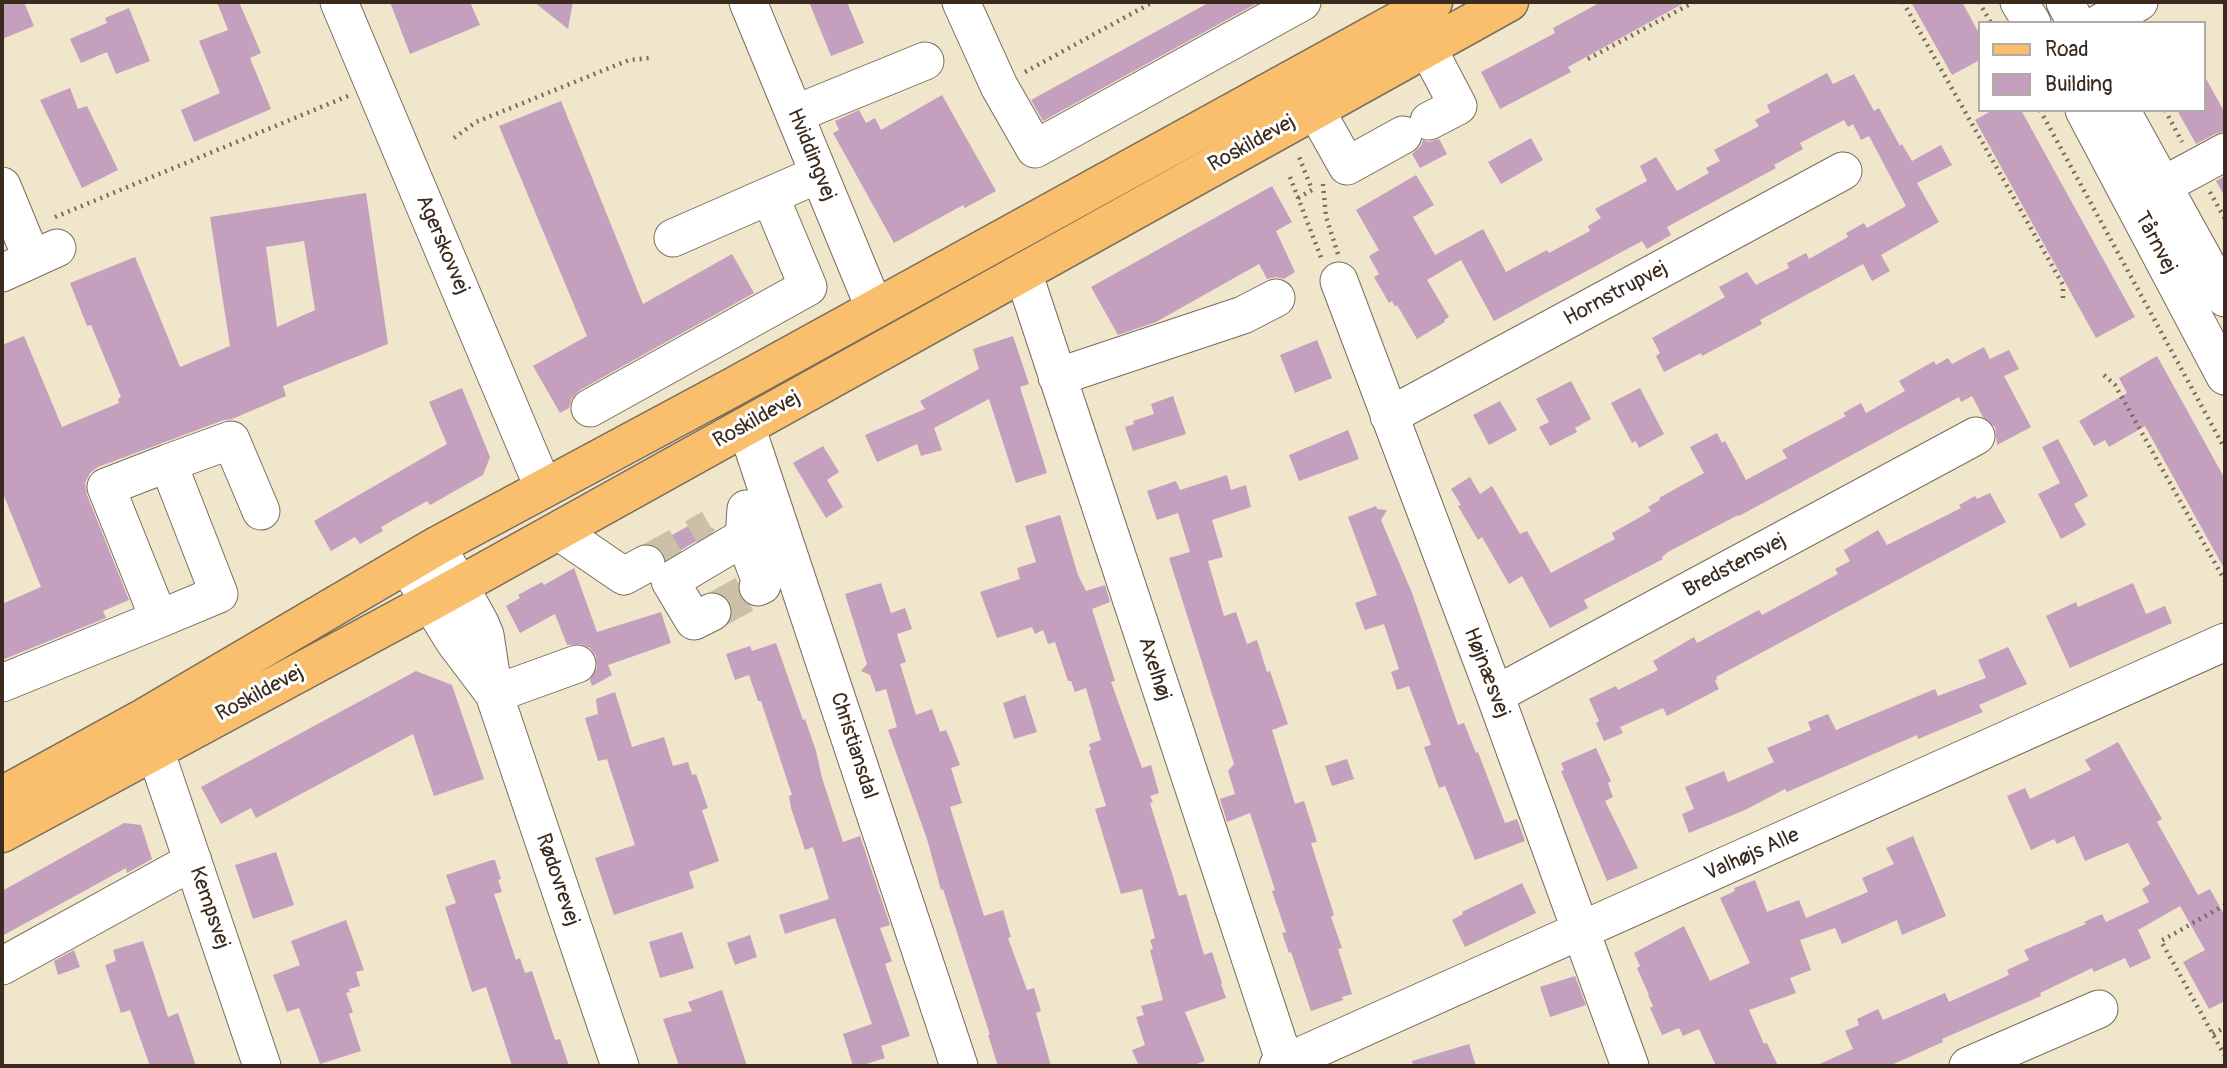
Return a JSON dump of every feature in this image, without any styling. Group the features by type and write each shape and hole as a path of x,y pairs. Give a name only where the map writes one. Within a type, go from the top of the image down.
{"main road":[{"name":"Roskildevej","path":"2,796 144,718 422,556 1433,2"},
{"name":"Roskildevej","path":"2,834 445,594 1509,2"}],"street":[{"name":"Agerskovvej","path":"339,2 544,489"},
{"name":"Hviddingvej","path":"748,2 874,307"},
{"path":"961,2 999,86 1035,149 1302,2"},
{"path":"2019,2 2031,21"},
{"path":"2065,2 2075,21"},
{"path":"2103,21 2139,2"},
{"path":"1315,109 1347,166 1458,106 1427,47"},
{"path":"794,114 925,61"},
{"name":"Tårnvej","path":"2085,112 2225,376"},
{"name":"Tårnvej","path":"2122,112 2225,298"},
{"path":"2162,186 2225,152"},
{"name":"Hornstrupvej","path":"1389,416 1843,171"},
{"path":"673,238 819,174"},
{"path":"2,186 28,253"},
{"path":"590,408 808,287 769,195"},
{"name":"Axelhøj","path":"1023,272 1283,1065"},
{"name":"Højnæsvej","path":"1339,281 1495,695 1630,1066"},
{"path":"1057,377 1243,315 1276,298"},
{"path":"709,342 733,387"},
{"name":"Christiansdal","path":"746,426 743,518 959,1066"},
{"name":"Bredstensvej","path":"1495,695 1976,436"},
{"path":"159,619 106,487 231,439 261,511"},
{"path":"2,683 219,594 168,463"},
{"path":"647,574 743,518 762,585 758,587"},
{"path":"558,531 647,574 695,621 712,612"},
{"name":"Rødovrevej","path":"422,556 445,594 485,635 494,694 620,1066"},
{"name":"Valhøjs Alle","path":"1283,1065 2225,642"},
{"path":"494,694 577,664"},
{"name":"Kempsvej","path":"155,750 262,1066"},
{"path":"2,966 193,861"},
{"path":"1968,1066 2099,1009"}],"path":[{"path":"999,86 1153,2"},
{"path":"1588,59 1694,2"},
{"path":"1903,2 2063,285 2063,300"},
{"path":"1979,2 1990,21"},
{"path":"454,138 476,122 629,60 649,58"},
{"path":"28,253 375,85"},
{"path":"2041,112 2225,449"},
{"path":"1298,198 1312,190 1302,164"},
{"path":"1290,177 1329,279 1339,281 1341,264 1326,216 1324,188 1320,176"},
{"path":"2104,375 2115,384 2225,581"},
{"path":"2225,905 2161,941 2225,1056"},
{"path":"2213,1034 2225,1027"}],"building":[{"path":"2,2 24,2 34,26 2,39"},
{"path":"217,2 239,2 261,53 250,58 271,109 194,142 181,110 220,93 199,41 228,30"},
{"path":"390,2 470,2 480,25 410,54"},
{"path":"534,2 573,2 568,29"},
{"path":"809,2 847,2 864,43 831,56"},
{"path":"1210,2 1259,2 1043,121 1031,100"},
{"path":"1601,2 1686,2 1568,67 1571,72 1500,109 1481,72 1555,33 1553,28"},
{"path":"1911,2 1962,2 1979,33 1979,61 1952,75"},
{"path":"129,8 150,61 116,74 107,52 81,63 70,39 107,23 105,18"},
{"path":"1827,73 1833,84 1854,74 1874,111 1879,108 1900,146 1902,144 1912,161 1941,145 1952,165 1917,183 1939,222 1881,255 1890,271 1872,281 1863,264 1760,320 1762,324 1702,356 1701,353 1664,372 1656,356 1660,353 1652,338 1725,297 1719,287 1747,272 1756,285 1789,268 1787,263 1806,253 1809,259 1848,237 1846,233 1864,223 1867,228 1906,206 1869,136 1861,140 1853,124 1848,127 1844,120 1800,143 1803,149 1774,165 1776,168 1667,227 1671,235 1647,249 1642,241 1494,321 1461,260 1427,280 1449,317 1417,339 1397,305 1395,307 1392,301 1389,303 1374,277 1379,274 1369,256 1379,250 1356,210 1416,175 1434,205 1413,217 1435,255 1483,229 1506,272 1590,231 1588,226 1601,218 1595,209 1647,181 1640,166 1656,157 1677,191 1709,173 1706,168 1720,161 1714,150 1759,126 1755,120 1770,112 1767,105"},
{"path":"2206,79 2225,113 2225,131 2196,144 2178,112 2206,112"},
{"path":"70,88 78,109 87,106 118,170 82,188 40,100"},
{"path":"942,95 996,191 965,208 963,205 894,243 833,133 839,130 835,121 859,110 866,123 875,118 881,130"},
{"path":"561,101 643,304 732,254 754,293 580,390 572,398 569,408 560,413 533,366 587,336 499,126"},
{"path":"1989,112 2022,112 2135,317 2096,338 1975,120"},
{"path":"1531,138 1543,160 1501,184 1488,162"},
{"path":"1439,139 1447,154 1420,168 1412,154 1421,146 1423,140 1429,142"},
{"path":"2225,176 2225,197 2216,181"},
{"path":"1272,186 1292,222 1276,231 1295,272 1284,279 1267,279 1259,264 1156,322 1118,335 1091,287"},
{"path":"366,193 388,344 283,386 286,396 232,419 98,467 90,473 85,483 87,495 129,600 103,611 106,618 2,660 2,604 41,587 2,491 2,345 24,336 62,427 119,403 118,399 121,397 70,283 135,257 180,367 230,346 210,217","holes":["304,241 315,310 277,327 266,247"]},
{"path":"1013,336 1029,384 1020,387 1047,473 1016,483 989,399 934,428 942,450 921,456 917,444 877,462 865,435 925,409 920,401 979,369 973,349"},
{"path":"1317,340 1332,378 1295,393 1280,355"},
{"path":"1984,347 1990,359 2009,350 2019,369 2004,376 2031,427 1997,445 1995,427 1983,417 1972,396 1961,402 1959,397 1668,552 1663,559 1584,600 1588,608 1550,628 1522,576 1509,584 1482,537 1478,540 1451,489 1470,477 1480,494 1492,486 1520,534 1527,531 1551,573 1615,539 1612,533 1651,511 1648,507 1660,500 1659,498 1704,473 1690,447 1717,433 1722,443 1725,441 1746,480 1787,458 1782,450 1846,416 1843,413 1861,403 1866,413 1905,391 1899,381 1934,361 1936,365 1948,358 1952,364"},
{"path":"2157,356 2225,479 2225,570 2145,426 2109,447 2105,440 2094,446 2079,421 2127,393 2119,378"},
{"path":"1571,381 1591,419 1575,428 1577,432 1550,446 1539,427 1549,422 1536,399"},
{"path":"462,388 490,457 483,475 430,505 427,501 381,527 383,531 360,544 355,537 331,551 314,521 447,444 429,402"},
{"path":"1640,388 1664,434 1639,448 1636,441 1632,443 1611,403"},
{"path":"1173,396 1186,434 1133,451 1125,427 1134,424 1133,421 1154,414 1151,404"},
{"path":"1500,401 1517,430 1489,445 1473,415"},
{"path":"1348,430 1359,459 1299,481 1289,455"},
{"path":"2058,439 2088,496 2074,504 2086,525 2061,539 2038,494 2060,483 2042,447"},
{"path":"823,446 839,472 827,480 843,507 826,518 793,463"},
{"path":"1227,475 1231,490 1246,485 1251,507 1212,520 1223,557 1208,561 1224,616 1236,612 1247,644 1257,640 1288,724 1272,730 1295,804 1304,801 1317,842 1311,843 1334,915 1331,917 1342,948 1338,949 1352,994 1311,1011 1282,933 1286,932 1272,891 1275,890 1250,813 1227,822 1220,799 1235,794 1228,771 1234,764 1169,558 1190,552 1178,513 1157,520 1147,491 1176,481 1180,490"},
{"path":"1990,493 2006,522 1716,677 1719,689 1667,716 1663,708 1620,727 1623,733 1604,741 1589,699 1616,686 1618,690 1658,670 1653,661 1694,637 1697,643 1759,610 1762,615 1838,574 1835,569 1850,561 1844,550 1878,530 1887,545 1961,508 1959,505 1975,496 1977,499"},
{"path":"1376,506 1377,509 1387,510 1381,520 1412,593 1458,725 1464,723 1476,753 1478,752 1505,823 1517,819 1525,841 1475,860 1445,786 1439,788 1424,747 1431,745 1409,686 1397,690 1391,672 1399,669 1384,624 1365,630 1355,603 1377,595 1348,517"},
{"path":"1060,515 1078,575 1086,591 1105,585 1110,602 1092,609 1115,681 1111,682 1142,768 1151,765 1159,793 1150,796 1153,802 1150,803 1179,896 1186,894 1204,955 1212,952 1226,998 1185,1012 1205,1061 1191,1066 1139,1066 1132,1050 1145,1045 1136,1017 1144,1015 1141,1006 1163,1000 1150,950 1153,949 1150,940 1155,938 1142,889 1121,894 1095,809 1106,806 1089,751 1089,744 1101,740 1086,688 1075,692 1071,681 1068,681 1055,642 1048,644 1043,630 1035,634 1032,627 997,638 980,592 1020,579 1017,568 1036,562 1025,526"},
{"path":"699,520 715,530 666,559 664,553 654,545"},
{"path":"574,568 597,632 661,612 671,643 608,665 612,675 592,686 590,680 597,668 596,656 590,648 581,644 567,645 555,614 520,633 506,606 520,598 518,595 542,582 544,585"},
{"path":"738,582 739,596 745,603 732,609 724,595 718,593"},
{"path":"881,583 891,613 905,608 912,629 897,634 906,662 900,664 916,715 932,709 940,732 946,730 952,744 960,765 951,768 962,803 950,807 984,916 1003,910 1011,937 1008,938 1027,990 1034,988 1041,1011 1036,1013 1051,1066 998,1066 927,839 888,730 897,727 886,689 876,692 870,675 861,671 867,664 845,594"},
{"path":"2133,583 2146,614 2165,606 2172,623 2070,668 2046,616 2076,602 2078,607"},
{"path":"776,643 816,751 843,842 860,836 890,925 880,928 892,961 885,964 910,1036 881,1046 885,1058 860,1066 853,1066 843,1034 872,1024 835,918 785,934 779,915 829,899 813,847 805,850 791,808 789,796 792,795 761,701 758,701 749,675 735,680 726,654 750,646 752,651"},
{"path":"2008,647 2027,684 1979,705 1983,712 1918,739 1917,735 1787,792 1785,789 1745,810 1689,833 1682,814 1694,809 1685,787 1724,771 1728,782 1774,762 1767,748 1811,730 1808,722 1828,714 1836,730 1935,689 1938,696 1986,678 1978,660"},
{"path":"416,671 452,685 484,779 434,796 413,734 256,818 251,808 221,824 201,787"},
{"path":"615,692 632,747 664,737 673,766 688,762 692,775 696,774 708,808 702,810 719,861 689,872 694,888 614,915 595,858 635,845 607,759 598,761 585,718 598,714 596,699"},
{"path":"1025,695 1037,732 1014,739 1003,703"},
{"path":"2118,742 2162,819 2157,822 2198,895 2210,889 2225,916 2225,1001 2209,1009 2183,962 2205,950 2180,906 2138,930 2151,958 2130,968 2125,958 2094,972 2092,968 2040,993 2041,996 1942,1039 1943,1042 1889,1066 1815,1066 1853,1049 1845,1031 1859,1025 1857,1019 1878,1009 1883,1020 1945,993 1949,1002 2009,975 2007,970 2029,960 2024,950 2086,924 2084,922 2102,914 2106,922 2149,902 2142,889 2150,884 2128,843 2085,861 2074,836 2057,844 2054,839 2031,850 2007,796 2025,788 2030,799 2091,770 2085,760"},
{"path":"1596,748 1611,781 1608,783 1613,797 1605,801 1638,868 1607,881 1561,771 1564,770 1561,763"},
{"path":"1347,759 1354,779 1332,786 1325,766"},
{"path":"124,823 141,825 152,859 127,873 126,868 2,936 2,891"},
{"path":"1913,836 1946,916 1902,935 1897,920 1842,944 1835,928 1800,940 1811,970 1790,978 1796,993 1749,1010 1764,1044 1767,1043 1778,1066 1716,1066 1699,1029 1683,1036 1679,1028 1662,1035 1650,1008 1653,1006 1637,968 1640,966 1634,953 1684,926 1710,981 1750,963 1720,898 1735,891 1734,888 1755,880 1767,912 1799,900 1806,918 1868,892 1862,878 1894,864 1886,848"},
{"path":"276,852 294,905 253,919 235,865"},
{"path":"495,860 501,879 498,880 502,892 494,894 516,960 520,958 525,973 532,971 555,1040 560,1039 569,1066 512,1066 486,987 472,992 445,907 456,903 446,875"},
{"path":"1522,883 1536,913 1465,947 1452,920 1463,914 1462,912"},
{"path":"346,920 364,970 356,972 360,986 349,989 350,992 346,993 353,1012 349,1014 361,1051 320,1064 299,1008 287,1012 273,975 300,965 291,941"},
{"path":"682,932 694,968 660,978 649,942"},
{"path":"750,935 757,957 735,965 727,943"},
{"path":"143,941 168,1017 178,1013 196,1066 150,1066 130,1010 121,1013 105,965 116,961 113,950"},
{"path":"74,950 80,967 58,975 54,961"},
{"path":"1575,976 1586,1005 1550,1017 1540,987"},
{"path":"722,990 747,1066 679,1066 663,1019 692,1011 688,1002"},
{"path":"1469,1044 1476,1066 1413,1066 1412,1061"}],"tunnel":[{"path":"646,564 711,528"},
{"path":"712,612 758,587"}]}
